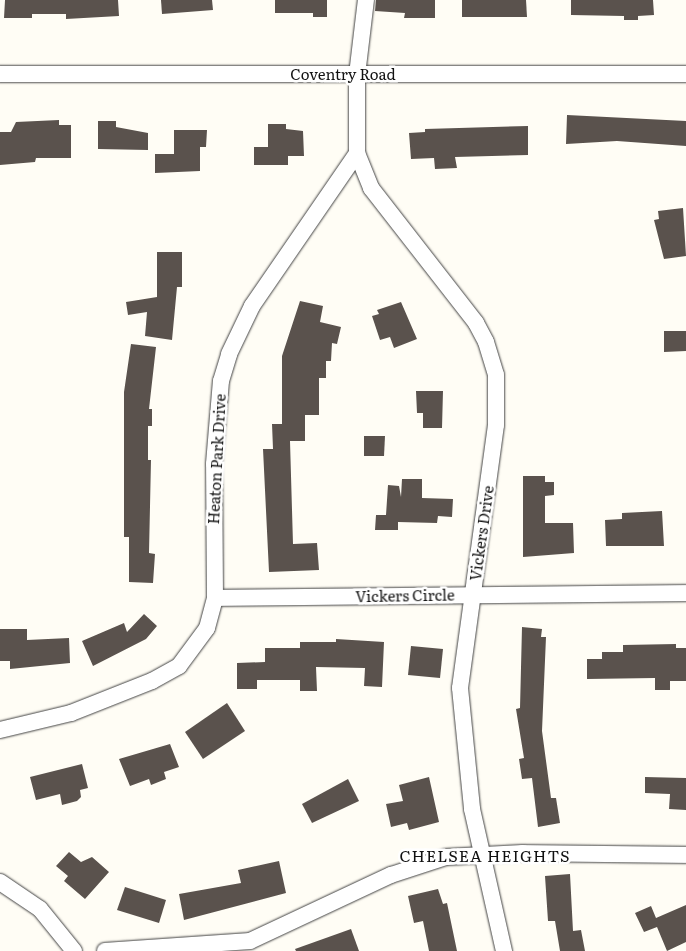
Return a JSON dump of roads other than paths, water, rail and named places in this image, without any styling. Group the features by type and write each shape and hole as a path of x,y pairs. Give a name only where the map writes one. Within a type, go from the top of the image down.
{"street":[{"path":"357,153 357,75 366,0"},
{"name":"Coventry Road","path":"0,74 686,74"},
{"name":"Vickers Drive","path":"357,153 371,188 456,296 492,356 496,424 462,662 461,714 465,767 504,951"},
{"name":"Heaton Park Drive","path":"0,730 98,704 179,666 207,628 215,598 214,454 217,407 229,354 252,306 357,153"},
{"name":"Vickers Circle","path":"215,598 686,593"},
{"path":"105,951 250,942 391,874 432,860 482,854 686,855"},
{"path":"0,882 40,909 74,951"}],"district":[{"name":"CHELSEA HEIGHTS","path":"485,855"}]}
